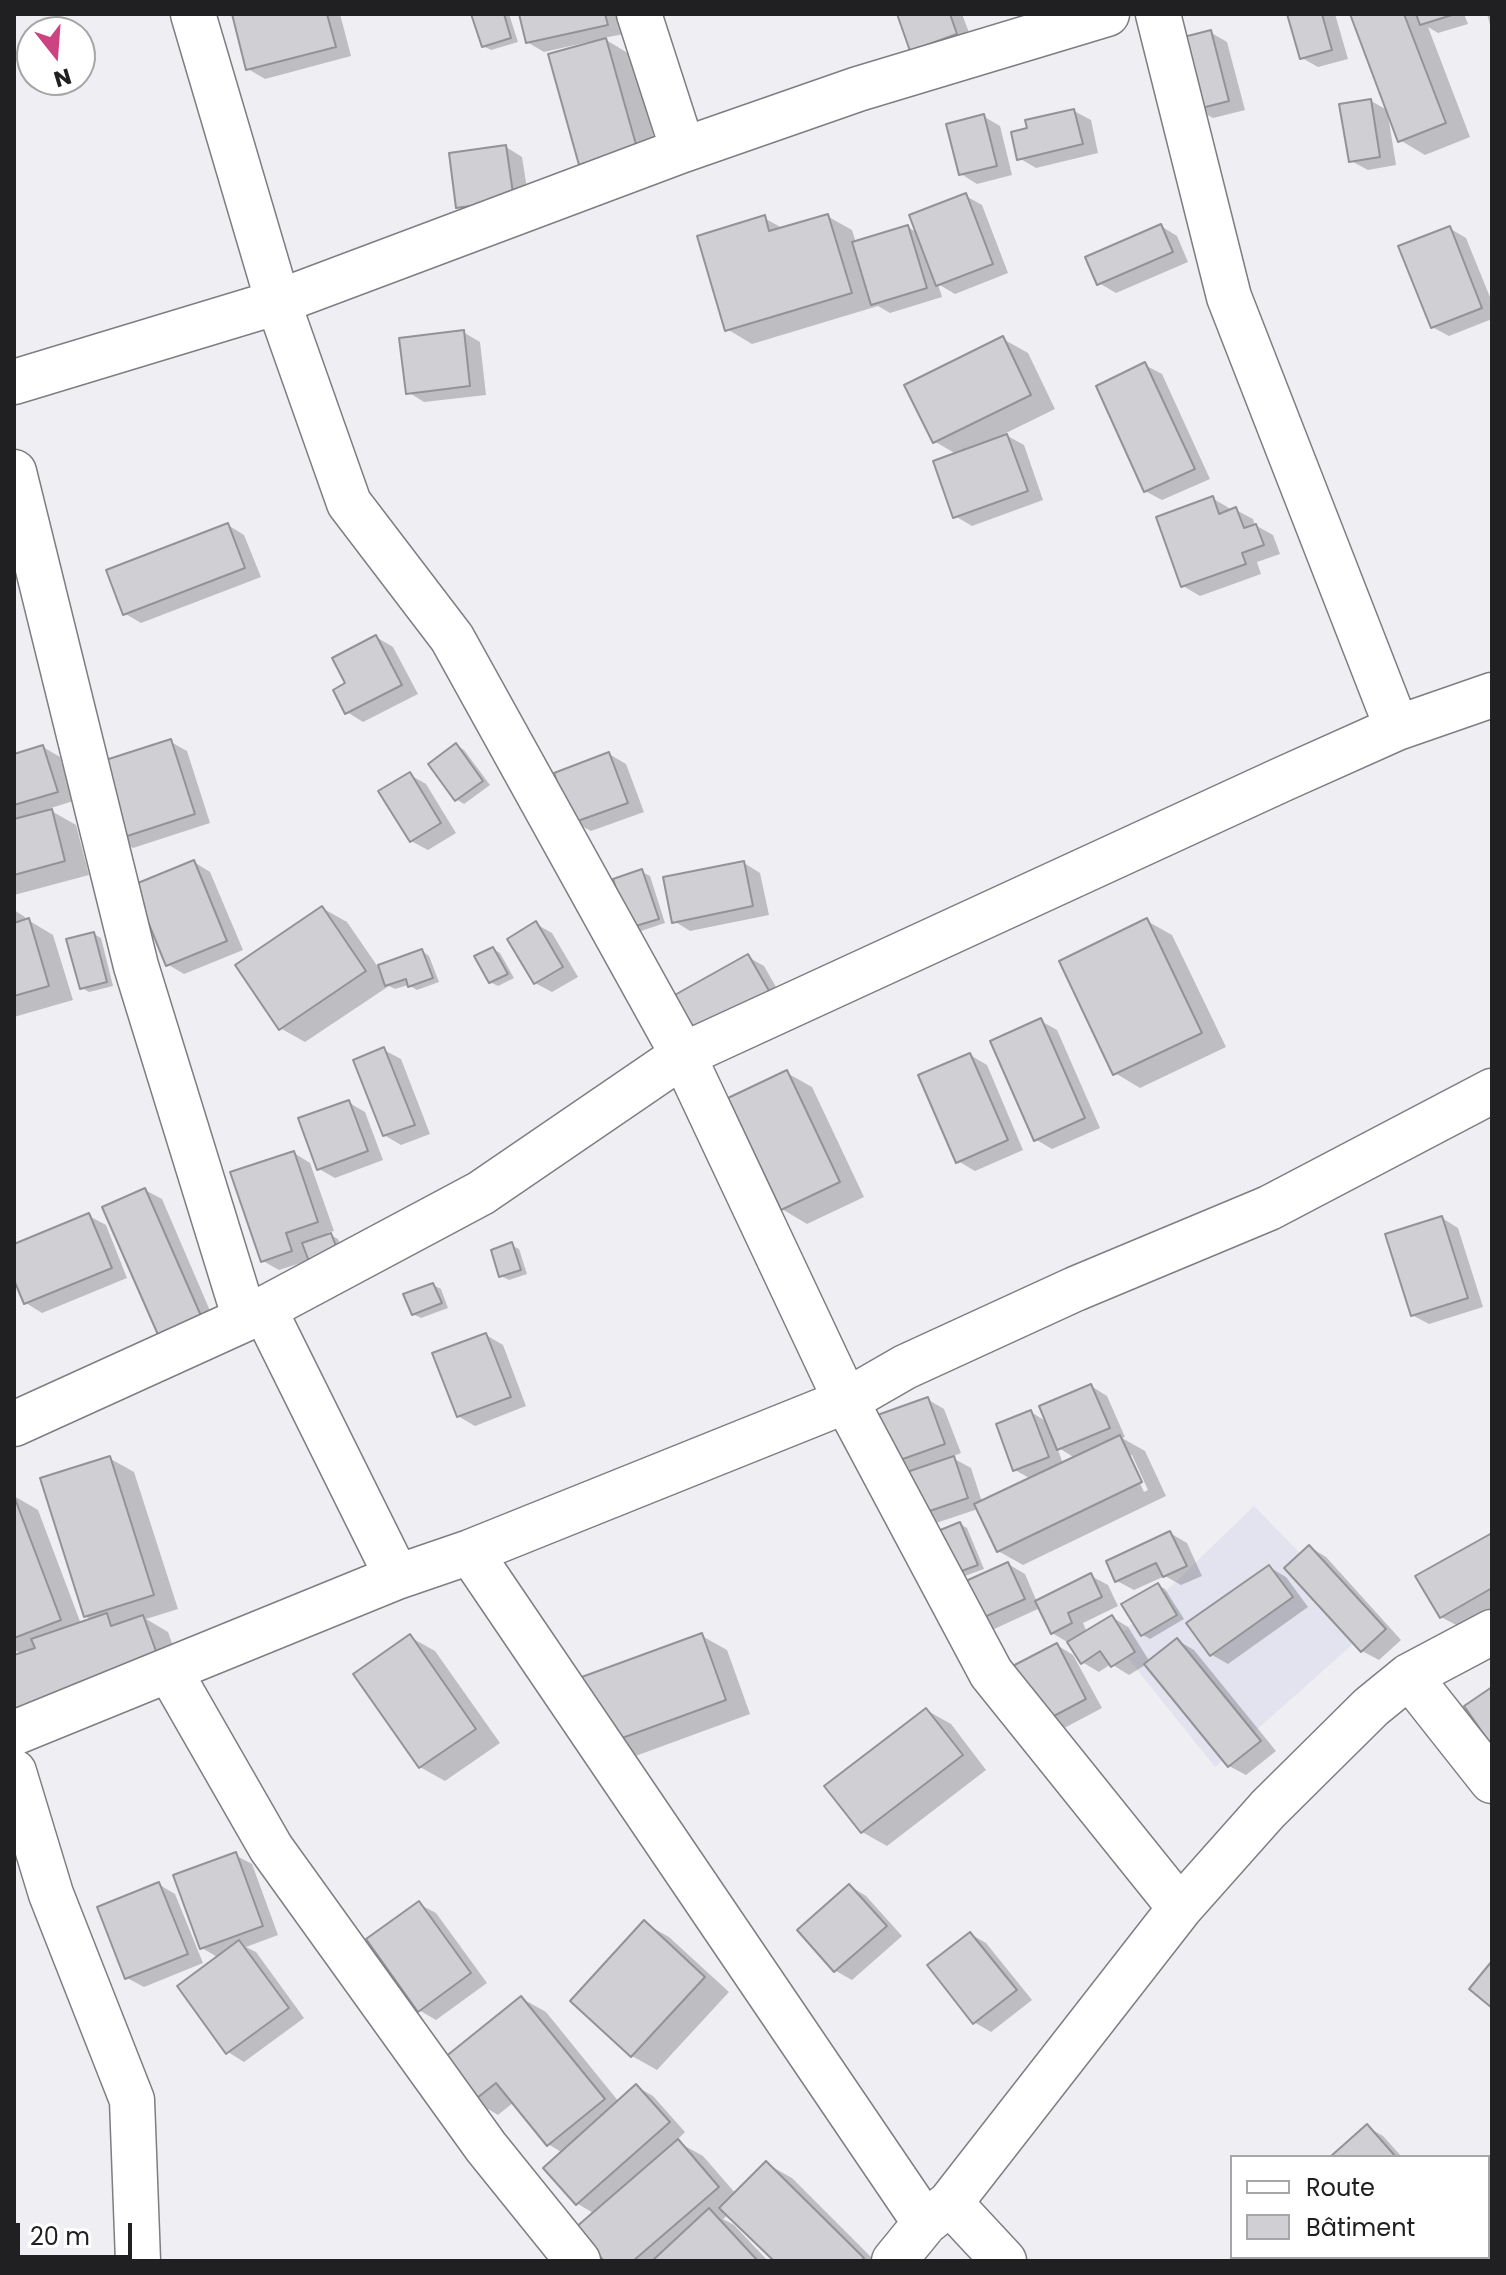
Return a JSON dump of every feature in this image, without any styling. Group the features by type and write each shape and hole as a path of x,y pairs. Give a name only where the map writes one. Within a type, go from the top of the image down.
{"street":[{"path":"193,14 278,302 349,503 452,638 683,1055 846,1401 991,1673 1180,1908"},
{"path":"639,14 683,150"},
{"path":"14,382 278,302 683,150 858,89 1107,14"},
{"path":"1158,14 1229,297 1397,728"},
{"path":"14,472 136,966 254,1314 397,1577"},
{"path":"14,1424 254,1314 481,1193 683,1055 1397,728 1492,695"},
{"path":"14,1733 397,1577 470,1552 846,1401 905,1367 1061,1296 1269,1208 1492,1091"},
{"path":"470,1552 937,2213 1004,2261"},
{"path":"894,2261 937,2213 1180,1908 1268,1809 1371,1707 1409,1676 1492,1632"},
{"path":"169,1670 271,1848 486,2147 578,2261"},
{"path":"1409,1676 1492,1781"},
{"path":"14,1772 51,1894 132,2100 138,2261"}],"shaded area":[{"path":"1254,1506 1372,1627 1215,1767 1114,1641"}],"building":[{"path":"232,14 327,14 336,47 246,70"},
{"path":"471,14 504,14 511,38 482,47"},
{"path":"519,14 605,14 608,25 526,43"},
{"path":"897,14 950,14 957,34 910,51"},
{"path":"1287,14 1322,14 1332,50 1300,59"},
{"path":"1350,14 1404,14 1446,123 1398,142"},
{"path":"1416,14 1452,14 1452,15 1420,25"},
{"path":"1211,30 1229,101 1194,110 1176,39"},
{"path":"606,38 637,148 579,165 548,54"},
{"path":"1371,99 1380,157 1349,162 1339,104"},
{"path":"1074,109 1083,144 1017,160 1011,132 1027,128 1025,120"},
{"path":"984,114 997,166 959,175 946,124"},
{"path":"506,145 514,200 456,208 449,153"},
{"path":"966,193 993,264 936,286 909,215"},
{"path":"828,214 852,293 725,331 697,236 765,215 769,231"},
{"path":"1161,224 1173,252 1097,285 1085,257"},
{"path":"908,225 927,288 871,305 852,242"},
{"path":"1450,226 1482,308 1431,328 1398,246"},
{"path":"464,330 470,386 406,394 399,338"},
{"path":"1003,336 1031,395 933,443 904,385"},
{"path":"1145,362 1195,469 1144,492 1096,386"},
{"path":"1007,434 1028,491 953,518 933,461"},
{"path":"1213,496 1219,514 1236,507 1244,528 1256,524 1264,545 1242,553 1246,564 1181,587 1156,517"},
{"path":"228,523 245,568 123,615 106,570"},
{"path":"376,635 402,685 345,714 333,690 345,683 332,658"},
{"path":"171,739 195,814 115,840 90,765"},
{"path":"456,743 483,781 455,801 428,764"},
{"path":"43,745 58,792 14,805 14,754"},
{"path":"609,752 628,803 572,823 554,773"},
{"path":"410,772 441,823 410,842 378,791"},
{"path":"52,809 65,861 14,875 14,819"},
{"path":"194,860 227,941 166,966 133,885"},
{"path":"744,861 753,906 672,923 663,877"},
{"path":"642,869 659,919 629,928 613,879"},
{"path":"322,906 366,971 279,1030 235,965"},
{"path":"29,918 49,986 14,996 14,923"},
{"path":"1147,918 1202,1033 1113,1075 1059,961"},
{"path":"536,921 563,967 534,984 507,939"},
{"path":"94,932 107,982 80,989 66,939"},
{"path":"493,947 508,974 489,983 474,956"},
{"path":"422,949 433,978 408,987 406,979 385,986 378,965"},
{"path":"748,954 772,996 688,1043 664,1001"},
{"path":"1041,1018 1085,1118 1034,1141 990,1041"},
{"path":"384,1047 415,1125 383,1136 353,1060"},
{"path":"970,1053 1008,1140 956,1163 918,1075"},
{"path":"787,1070 840,1182 781,1210 728,1098"},
{"path":"349,1100 368,1151 317,1170 298,1118"},
{"path":"294,1151 318,1222 286,1233 292,1251 261,1262 230,1172"},
{"path":"145,1188 202,1318 159,1337 102,1207"},
{"path":"89,1213 112,1268 24,1304 14,1280 14,1244"},
{"path":"1442,1216 1468,1298 1411,1316 1385,1234"},
{"path":"331,1233 342,1262 313,1272 302,1243"},
{"path":"512,1242 521,1270 499,1277 491,1250"},
{"path":"433,1283 442,1303 412,1315 403,1294"},
{"path":"486,1333 511,1397 457,1417 432,1353"},
{"path":"1091,1384 1110,1428 1057,1450 1039,1406"},
{"path":"928,1397 945,1444 886,1465 869,1418"},
{"path":"1031,1410 1049,1457 1013,1471 996,1424"},
{"path":"1120,1435 1142,1482 997,1552 974,1504"},
{"path":"110,1456 154,1595 84,1617 40,1478"},
{"path":"954,1456 968,1498 915,1516 901,1474"},
{"path":"14,1496 61,1620 14,1638"},
{"path":"960,1522 978,1565 945,1577 928,1535"},
{"path":"1170,1531 1187,1566 1163,1577 1156,1563 1115,1582 1106,1561"},
{"path":"1492,1533 1492,1588 1440,1618 1415,1576"},
{"path":"1309,1545 1386,1629 1361,1652 1284,1568"},
{"path":"1008,1562 1025,1599 973,1622 957,1585"},
{"path":"1269,1565 1293,1597 1210,1656 1186,1623"},
{"path":"1091,1573 1102,1597 1068,1613 1072,1623 1051,1634 1035,1601"},
{"path":"1158,1583 1177,1615 1141,1636 1121,1604"},
{"path":"107,1613 111,1626 143,1615 162,1668 19,1718 14,1703 14,1655 35,1648 31,1639"},
{"path":"1112,1615 1135,1652 1111,1667 1100,1651 1081,1664 1067,1642"},
{"path":"702,1633 726,1700 603,1745 579,1678"},
{"path":"410,1634 476,1729 419,1768 353,1674"},
{"path":"1177,1638 1261,1741 1228,1767 1144,1664"},
{"path":"1057,1643 1086,1699 1035,1726 1005,1670"},
{"path":"1492,1687 1492,1746 1464,1706"},
{"path":"926,1708 963,1755 861,1833 824,1786"},
{"path":"236,1852 263,1926 200,1949 173,1875"},
{"path":"159,1882 188,1954 125,1979 97,1907"},
{"path":"849,1884 887,1926 834,1972 797,1930"},
{"path":"419,1901 471,1973 418,2012 366,1939"},
{"path":"644,1920 705,1977 631,2057 570,2001"},
{"path":"970,1932 1017,1990 973,2024 927,1965"},
{"path":"239,1940 289,2008 226,2054 177,1986"},
{"path":"1492,1961 1492,2008 1469,1989"},
{"path":"521,1996 605,2099 547,2146 496,2083 472,2102 439,2062"},
{"path":"636,2084 670,2122 576,2205 543,2168"},
{"path":"1367,2124 1394,2155 1332,2155"},
{"path":"678,2139 719,2187 633,2261 604,2261 575,2228"},
{"path":"766,2161 864,2258 861,2261 774,2261 719,2208"},
{"path":"709,2208 758,2261 652,2261"},
{"path":"1490,2254 1492,2256 1492,2261 1421,2261 1490,2259"}]}
